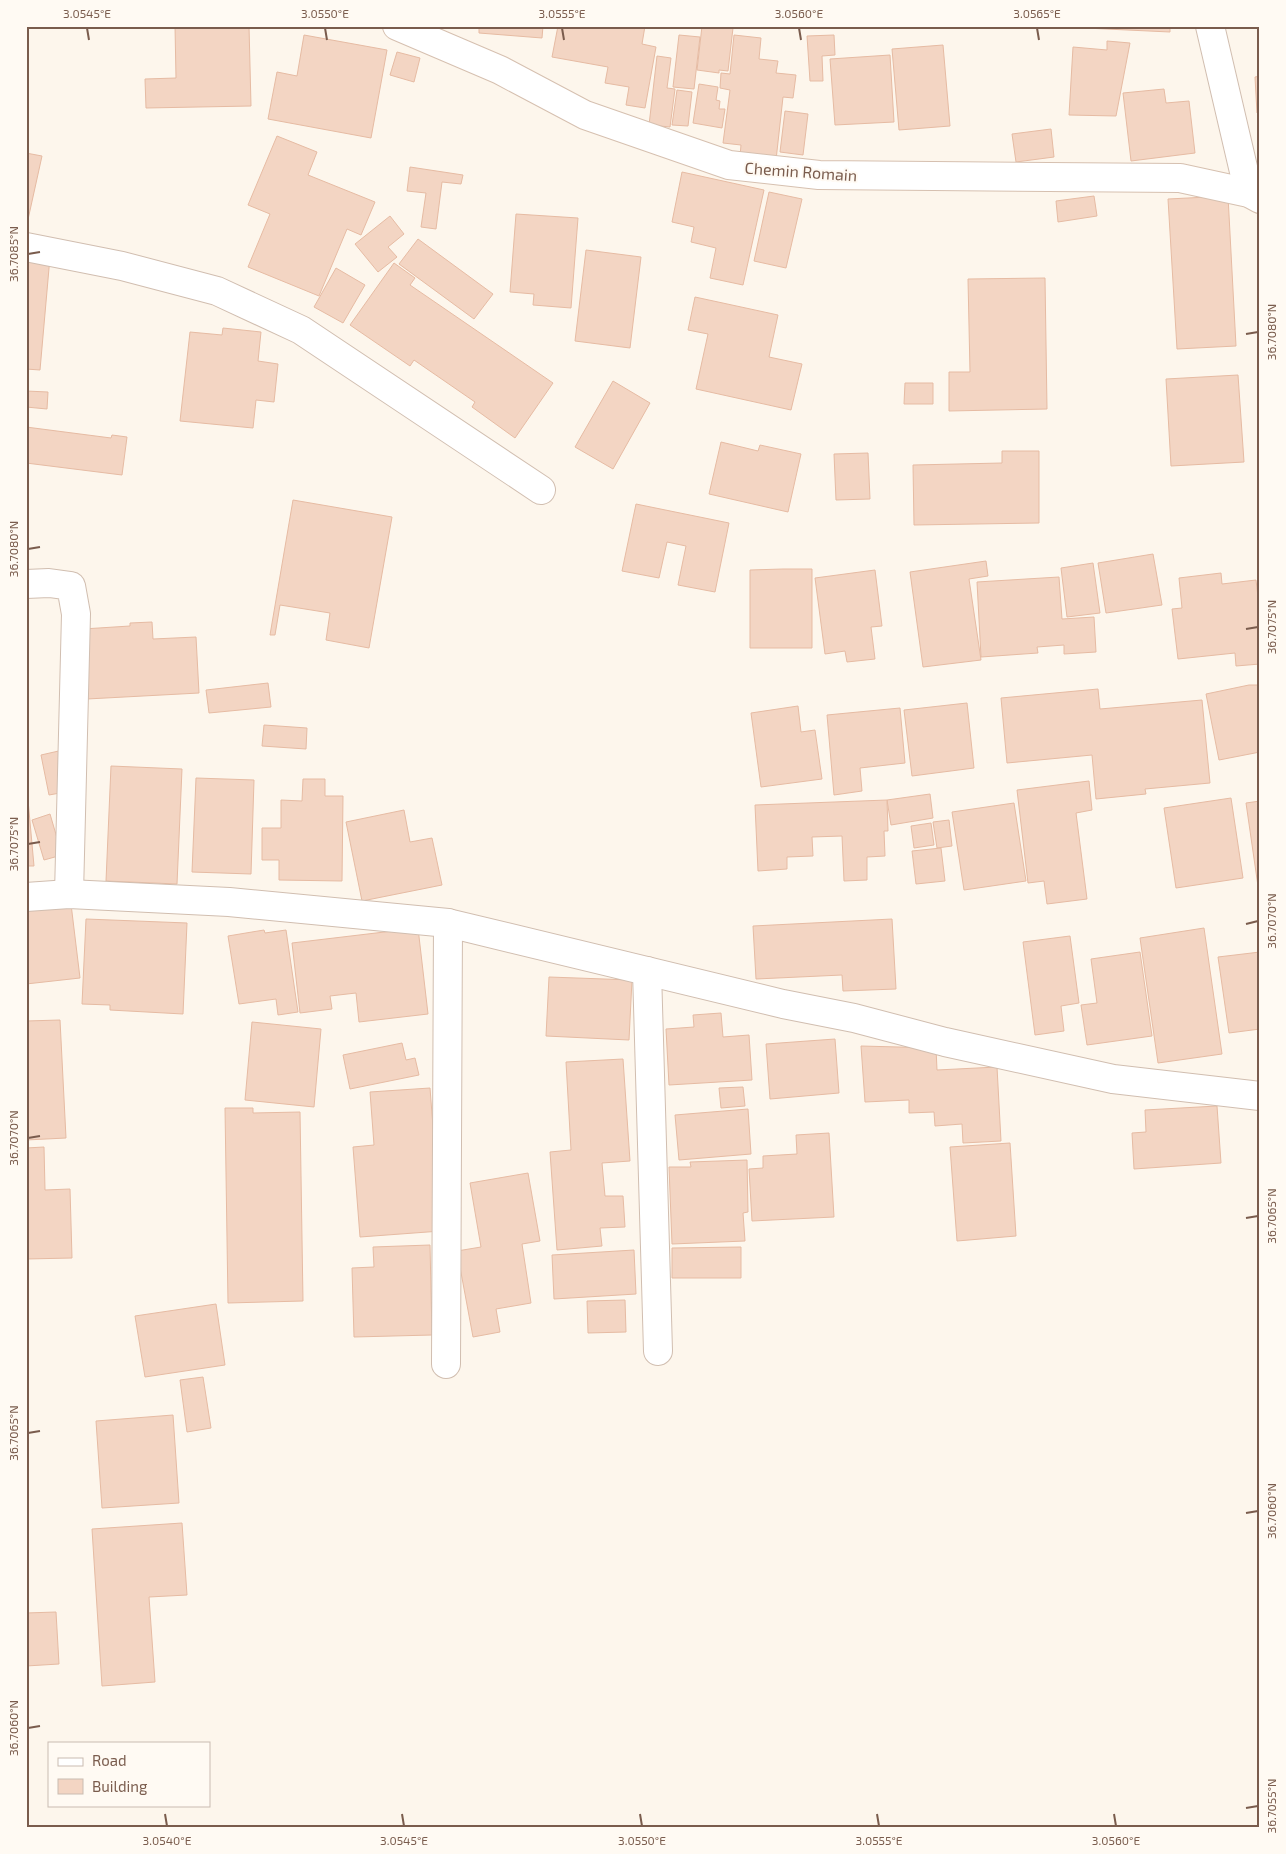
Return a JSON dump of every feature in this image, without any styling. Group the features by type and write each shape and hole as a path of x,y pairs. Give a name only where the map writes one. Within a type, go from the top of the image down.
{"street":[{"name":"Chemin Romain","path":"397,26 500,70 585,114 729,165 819,175 1180,178 1254,196"},
{"path":"1210,26 1254,196"},
{"path":"26,247 122,266 217,291 300,330 541,490"},
{"path":"26,584 50,583 71,586 76,614 69,894"},
{"path":"26,897 69,894 230,902 448,923 783,1004 854,1018 945,1042 1113,1079 1260,1096"},
{"path":"446,1364 448,923"},
{"path":"647,971 658,1351"}],"building":[{"path":"175,26 249,26 251,106 146,108 145,79 176,78"},
{"path":"479,26 543,26 542,38 479,33"},
{"path":"558,26 645,26 642,44 656,47 645,108 626,105 629,87 605,83 608,67 552,57"},
{"path":"702,26 733,28 728,71 719,70 719,73 697,70"},
{"path":"1085,26 1170,26 1170,32 1085,28"},
{"path":"304,35 387,50 371,138 268,119 277,72 297,76"},
{"path":"679,35 700,37 694,89 673,87"},
{"path":"734,35 761,38 759,59 778,61 776,73 796,75 793,98 783,97 776,160 740,156 741,145 723,143 730,90 720,88 721,73 730,74"},
{"path":"834,35 835,55 822,56 823,81 810,81 807,36"},
{"path":"1107,41 1130,43 1116,116 1069,115 1073,47 1107,50"},
{"path":"943,45 950,126 899,130 892,49"},
{"path":"397,52 420,58 414,82 390,75"},
{"path":"890,55 894,122 835,125 830,59"},
{"path":"657,56 671,58 667,88 675,89 670,127 649,125"},
{"path":"1260,76 1260,113 1257,113 1255,77"},
{"path":"699,84 718,87 716,100 720,101 719,109 725,109 722,128 693,123"},
{"path":"1164,89 1166,103 1189,101 1195,153 1131,161 1123,93"},
{"path":"677,90 692,92 688,126 672,125"},
{"path":"785,111 808,114 803,155 780,152"},
{"path":"1051,129 1054,157 1016,162 1012,134"},
{"path":"277,136 317,152 308,175 375,202 361,235 347,229 319,296 248,267 270,214 248,205"},
{"path":"26,153 42,156 27,224 26,224"},
{"path":"410,167 463,175 461,184 442,182 436,229 421,227 426,193 407,191"},
{"path":"682,172 764,190 743,285 710,278 716,248 691,242 694,227 672,222"},
{"path":"769,192 802,199 786,268 754,261"},
{"path":"1094,196 1097,216 1058,222 1056,201"},
{"path":"1228,196 1236,346 1177,349 1168,199"},
{"path":"516,214 578,218 571,308 533,305 534,294 510,292"},
{"path":"390,216 404,234 388,247 397,257 378,272 355,244"},
{"path":"418,239 493,294 474,319 399,264"},
{"path":"586,250 641,257 630,348 575,341"},
{"path":"26,255 50,257 40,370 26,369"},
{"path":"394,263 415,278 410,285 553,383 515,438 472,407 475,402 414,360 410,366 350,325"},
{"path":"336,268 365,285 343,323 314,307"},
{"path":"1045,278 1047,409 949,411 949,372 970,372 968,279"},
{"path":"695,297 778,315 769,357 802,364 791,410 696,389 708,334 688,330"},
{"path":"223,328 261,332 258,361 278,364 274,402 256,400 253,428 180,421 190,332 222,335"},
{"path":"1238,375 1244,462 1171,466 1166,379"},
{"path":"613,381 650,403 613,469 575,447"},
{"path":"905,383 933,383 933,404 904,404"},
{"path":"26,391 48,392 47,409 26,407"},
{"path":"26,427 111,438 112,435 127,437 122,475 26,463"},
{"path":"721,442 758,451 760,445 801,454 788,512 709,494"},
{"path":"1002,451 1039,451 1039,523 914,525 913,465 1002,463"},
{"path":"868,453 870,499 836,500 834,454"},
{"path":"293,500 392,517 369,648 326,640 330,613 280,605 275,635 270,635"},
{"path":"636,504 729,523 715,592 678,585 686,546 667,542 659,578 622,571"},
{"path":"1153,554 1162,605 1106,613 1098,563"},
{"path":"986,561 988,576 969,579 981,660 923,667 910,572"},
{"path":"1093,563 1100,613 1067,617 1061,568"},
{"path":"812,569 812,648 750,648 750,570"},
{"path":"875,570 882,626 871,627 875,659 847,662 845,651 825,654 815,578"},
{"path":"1221,573 1222,584 1256,580 1260,614 1260,664 1236,666 1235,653 1178,659 1172,609 1182,608 1179,578"},
{"path":"1059,577 1062,619 1094,617 1096,652 1064,654 1064,645 1037,647 1038,653 981,657 977,582"},
{"path":"152,622 153,639 196,637 199,693 87,699 83,629 130,626 130,623"},
{"path":"268,683 271,707 209,713 206,690"},
{"path":"1249,685 1260,685 1260,752 1219,760 1206,694"},
{"path":"1098,689 1100,709 1202,700 1210,783 1145,789 1146,794 1096,799 1092,755 1007,763 1001,698"},
{"path":"967,703 974,768 912,776 904,710"},
{"path":"798,706 801,732 815,730 822,779 761,787 751,713"},
{"path":"900,708 905,763 860,768 862,791 834,795 827,715"},
{"path":"264,725 307,728 306,749 262,746"},
{"path":"63,750 71,791 49,795 41,755"},
{"path":"111,766 182,769 177,884 106,881"},
{"path":"26,778 34,866 26,866"},
{"path":"196,778 254,780 251,874 192,872"},
{"path":"303,779 325,779 325,796 343,796 342,881 279,880 279,860 262,860 262,828 281,828 281,800 302,801"},
{"path":"1089,781 1092,810 1076,813 1087,899 1047,904 1044,881 1028,883 1017,790"},
{"path":"930,794 933,818 891,825 887,800"},
{"path":"1231,798 1243,878 1176,888 1164,808"},
{"path":"887,800 888,831 884,831 885,856 867,857 867,880 844,881 842,836 812,837 813,856 787,857 787,869 758,871 755,805"},
{"path":"1260,801 1260,900 1246,803"},
{"path":"1014,803 1026,881 964,890 952,812"},
{"path":"404,810 410,842 432,838 442,885 362,901 346,822"},
{"path":"50,814 62,855 44,860 32,820"},
{"path":"949,820 952,846 937,848 933,822"},
{"path":"931,823 934,845 914,848 911,826"},
{"path":"941,848 945,881 916,884 912,851"},
{"path":"71,904 80,978 26,984 26,910"},
{"path":"86,919 187,923 183,1014 110,1010 110,1005 82,1004"},
{"path":"892,919 896,989 843,991 842,975 756,979 753,926"},
{"path":"418,928 428,1014 359,1022 356,993 330,996 332,1009 300,1013 292,943"},
{"path":"1204,928 1222,1054 1158,1063 1140,938"},
{"path":"264,930 265,933 286,930 298,1012 278,1015 276,999 239,1004 228,936"},
{"path":"1070,936 1079,1003 1061,1006 1064,1031 1035,1035 1023,942"},
{"path":"1140,952 1152,1036 1087,1045 1081,1005 1097,1003 1091,959"},
{"path":"1260,952 1260,1029 1229,1033 1218,957"},
{"path":"549,977 632,980 629,1040 546,1036"},
{"path":"721,1013 723,1037 749,1035 752,1080 669,1085 666,1029 694,1027 693,1015"},
{"path":"60,1020 66,1138 26,1140 26,1021"},
{"path":"252,1022 321,1029 314,1107 245,1100"},
{"path":"835,1039 839,1093 770,1099 766,1044"},
{"path":"402,1043 406,1060 415,1058 419,1075 350,1089 343,1055"},
{"path":"861,1046 936,1048 937,1070 997,1067 1001,1141 963,1143 962,1124 935,1126 934,1112 909,1113 909,1100 865,1102"},
{"path":"623,1059 630,1161 602,1163 605,1196 623,1196 625,1227 600,1228 602,1246 557,1250 550,1152 571,1150 566,1062"},
{"path":"743,1087 745,1106 721,1108 719,1088"},
{"path":"430,1088 441,1231 360,1237 353,1147 374,1145 370,1092"},
{"path":"1217,1106 1221,1163 1134,1169 1132,1133 1146,1132 1145,1110"},
{"path":"225,1108 253,1108 253,1113 300,1112 303,1301 228,1303"},
{"path":"748,1109 751,1154 679,1160 675,1115"},
{"path":"829,1133 834,1217 752,1221 749,1169 763,1168 763,1156 797,1154 796,1135"},
{"path":"1010,1143 1016,1236 957,1241 950,1147"},
{"path":"44,1147 45,1190 70,1189 72,1258 26,1259 26,1148"},
{"path":"747,1160 748,1212 743,1213 745,1241 672,1244 669,1167 691,1167 690,1162"},
{"path":"528,1173 540,1241 522,1244 531,1303 496,1309 500,1332 473,1337 457,1251 481,1247 470,1183"},
{"path":"430,1245 432,1335 354,1337 352,1268 374,1267 373,1247"},
{"path":"741,1247 741,1278 672,1278 672,1248"},
{"path":"634,1250 636,1294 554,1299 552,1255"},
{"path":"625,1300 626,1332 588,1333 587,1301"},
{"path":"216,1304 225,1365 145,1377 135,1316"},
{"path":"203,1377 211,1428 187,1432 180,1380"},
{"path":"173,1415 179,1503 102,1508 96,1421"},
{"path":"182,1523 187,1595 149,1597 155,1682 102,1686 92,1529"},
{"path":"56,1612 59,1664 26,1666 26,1613"}]}
